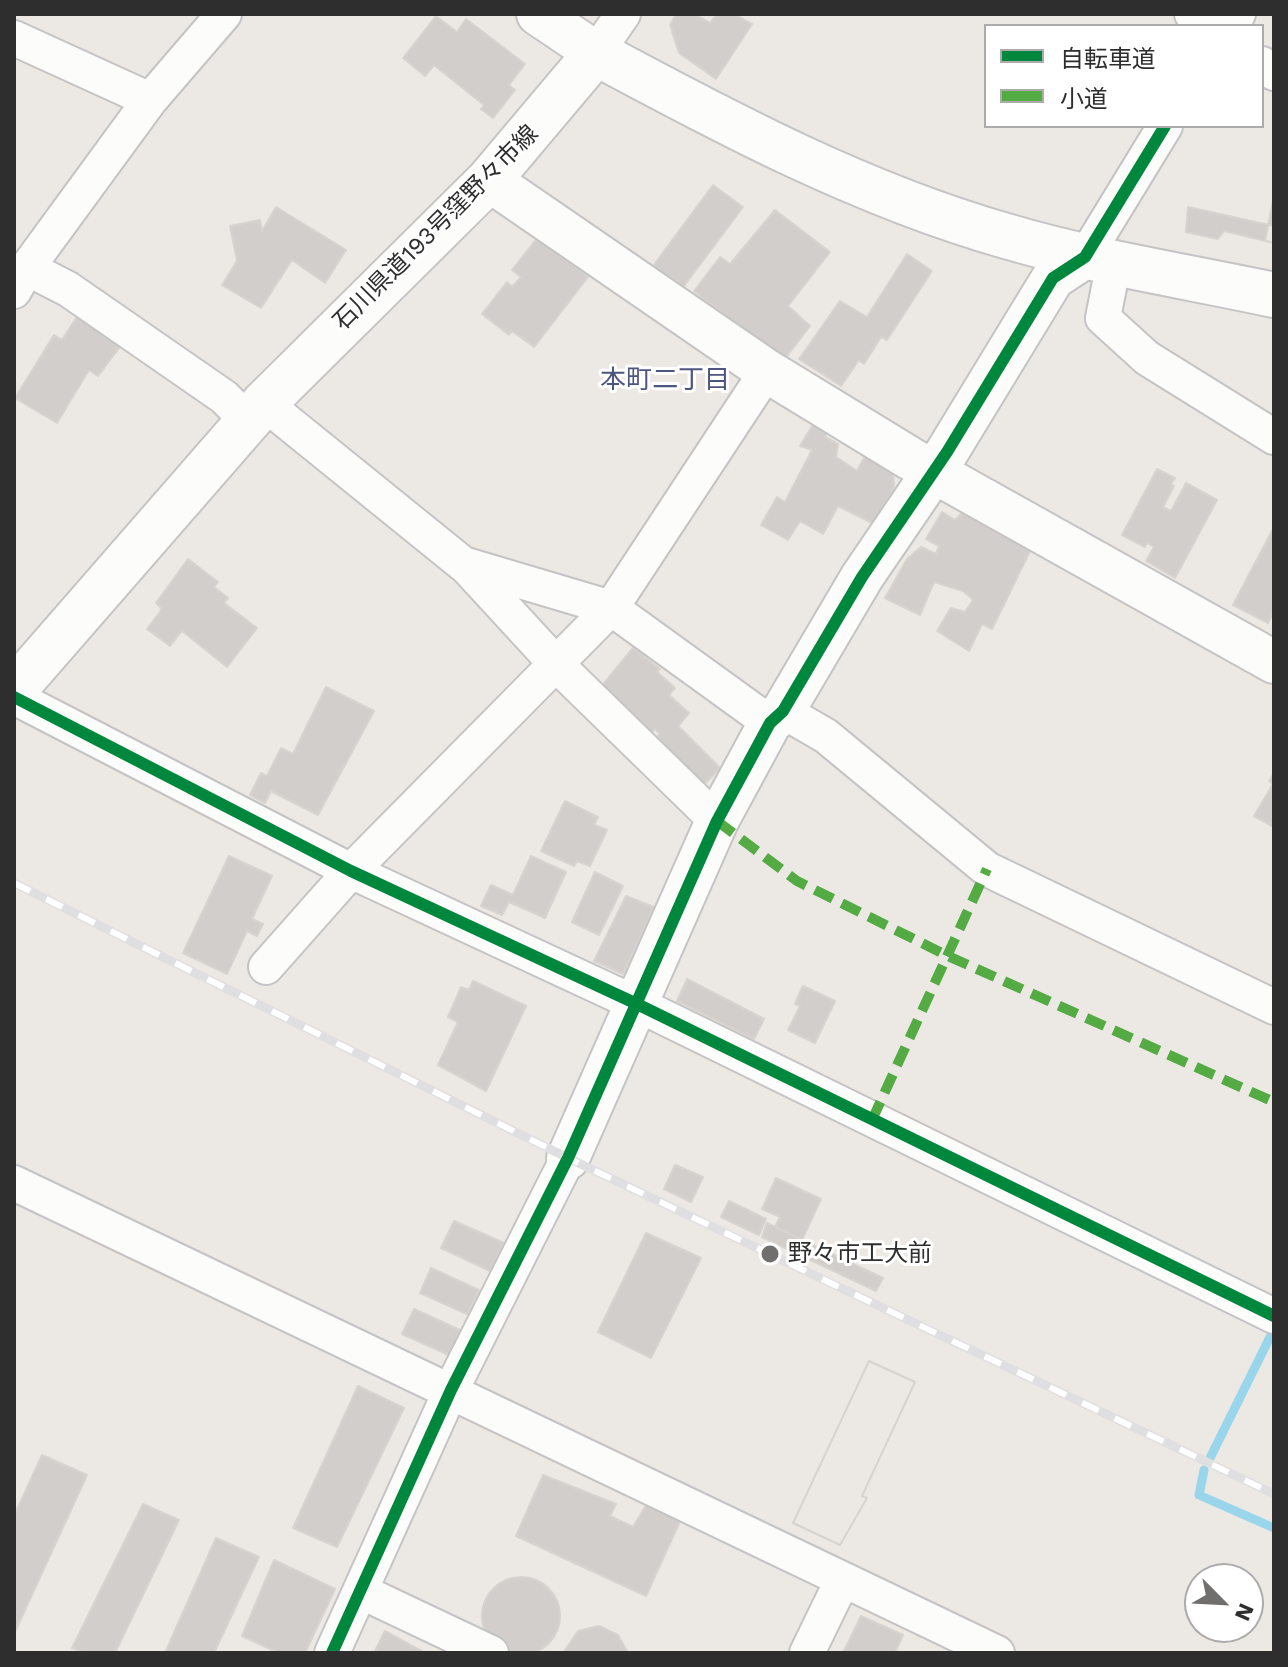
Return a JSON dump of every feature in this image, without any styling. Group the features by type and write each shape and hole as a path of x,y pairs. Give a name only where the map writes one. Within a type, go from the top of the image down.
{"main road":[{"name":"石川県道193号窪野々市線","path":"20,675 256,412 489,180 596,53"},
{"path":"596,53 784,150 900,201 1006,236 1274,295"}],"street":[{"path":"224,14 150,100 21,279 94,307 224,397 256,412 463,564 557,665 717,821"},
{"path":"538,14 596,53 623,14"},
{"path":"14,38 150,100"},
{"path":"1164,128 1100,259 1103,318 1147,358 1274,437"},
{"path":"489,180 767,371 933,471 1274,662"},
{"path":"332,1653 451,1390 568,1158 717,821 862,577 933,471 1053,278 1100,259"},
{"path":"266,967 351,871 611,608 767,371"},
{"path":"463,564 611,608 777,717 826,736 987,869 1274,1007"},
{"path":"20,675 351,871 637,1004 1272,1315"},
{"path":"14,1183 997,1653"},
{"path":"807,1653 842,1581"},
{"path":"360,1591 491,1653"}],"building":[{"path":"676,14 695,14 710,23 717,14 734,14 752,24 716,79 679,53 670,25"},
{"path":"436,16 457,32 466,19 525,64 509,85 515,90 493,118 481,109 484,105 434,65 425,76 403,58"},
{"path":"713,185 743,207 684,286 653,266"},
{"path":"1274,201 1274,243 1265,241"},
{"path":"276,207 346,250 325,283 292,260 261,308 222,285 237,261 230,226 260,220 262,231"},
{"path":"1188,207 1274,226 1274,243 1224,231 1218,239 1186,232"},
{"path":"775,210 830,252 788,306 810,326 784,360 694,291 720,257 730,264"},
{"path":"537,238 588,277 534,347 512,331 509,335 482,314 507,282 512,287 521,277 512,270"},
{"path":"907,254 932,271 887,340 881,337 864,364 859,360 841,386 799,359 840,301 867,317"},
{"path":"77,317 122,344 98,376 89,370 57,423 15,398 54,335 62,340"},
{"path":"814,423 827,431 825,437 838,444 836,457 857,471 865,456 893,470 894,487 874,524 838,506 823,534 800,521 788,540 761,525 777,497 785,502 812,450 800,446"},
{"path":"1157,469 1175,478 1163,507 1171,511 1186,483 1217,500 1175,578 1146,561 1154,547 1147,543 1145,547 1122,535"},
{"path":"942,512 955,520 962,513 1031,549 992,629 982,624 969,651 937,631 951,608 965,612 973,600 963,591 934,582 920,615 885,598 907,559 921,547 936,554 939,546 926,539"},
{"path":"1274,527 1274,611 1268,623 1233,605"},
{"path":"188,559 218,582 214,587 228,598 224,603 257,628 227,667 182,631 170,646 147,629 162,609 156,603"},
{"path":"633,648 660,669 657,672 675,688 669,695 689,713 678,726 720,768 701,788 652,742 660,734 655,729 650,734 600,688"},
{"path":"326,687 374,711 318,815 271,791 265,803 250,795 261,773 267,776 281,748 293,754"},
{"path":"1274,773 1274,827 1254,816 1273,784 1269,781"},
{"path":"565,801 598,817 594,825 607,830 590,866 577,861 574,866 541,851"},
{"path":"229,856 272,876 252,919 263,924 257,936 247,931 227,974 183,953"},
{"path":"531,856 566,872 545,918 509,902 502,915 481,906 491,885 513,895"},
{"path":"595,872 623,886 599,935 572,922"},
{"path":"626,896 654,907 623,974 594,961"},
{"path":"687,979 764,1019 754,1039 677,1001"},
{"path":"473,981 526,1006 486,1091 438,1065 458,1022 448,1017 461,987 469,990"},
{"path":"803,986 835,1001 815,1043 788,1030 800,1006 795,1004"},
{"path":"675,1165 703,1177 691,1202 664,1189"},
{"path":"776,1178 821,1199 802,1240 775,1227 780,1217 762,1209"},
{"path":"729,1201 766,1219 759,1235 721,1217"},
{"path":"454,1221 504,1243 490,1271 441,1248"},
{"path":"767,1223 883,1278 876,1291 762,1237"},
{"path":"646,1233 701,1258 651,1358 598,1332"},
{"path":"431,1268 479,1290 467,1314 420,1293"},
{"path":"414,1309 460,1330 449,1355 402,1334"},
{"path":"869,1361 915,1382 862,1496 867,1498 840,1545 793,1523"},
{"path":"869,1361 915,1382 862,1496 867,1498 840,1545 793,1523"},
{"path":"358,1386 404,1408 337,1547 293,1528"},
{"path":"42,1455 87,1475 14,1634 14,1516"},
{"path":"543,1475 616,1504 610,1516 633,1527 648,1502 682,1517 646,1596 516,1536"},
{"path":"143,1504 179,1520 115,1653 86,1653 72,1648"},
{"path":"216,1538 259,1557 214,1653 165,1653"},
{"path":"274,1560 335,1589 305,1653 279,1653 242,1636"},
{"path":"521,1577 536,1580 549,1588 557,1601 560,1616 557,1631 549,1644 536,1652 521,1655 506,1652 493,1644 485,1631 482,1616 485,1601 493,1588 506,1580"},
{"path":"861,1616 903,1635 895,1653 843,1653"},
{"path":"599,1626 618,1635 628,1653 563,1653 578,1631"},
{"path":"385,1631 425,1653 374,1653"}],"waterway":[{"path":"1210,1458 1274,1329"},
{"path":"1204,1470 1199,1495 1274,1528"}],"railway":[{"path":"14,883 568,1158 1274,1494"}],"marked path":[{"path":"717,821 797,881 948,956 1274,1102"},
{"path":"872,1120 987,869"}],"cycle path":[{"path":"332,1653 451,1390 568,1158 717,821 770,723 783,711 862,577 947,452 1053,278 1085,257 1164,128"},
{"path":"14,697 351,871 637,1004 1274,1316"}],"place":[{"name":"野々市工大前","path":"770,1254"}],"district":[{"name":"本町二丁目","path":"665,380"}]}
